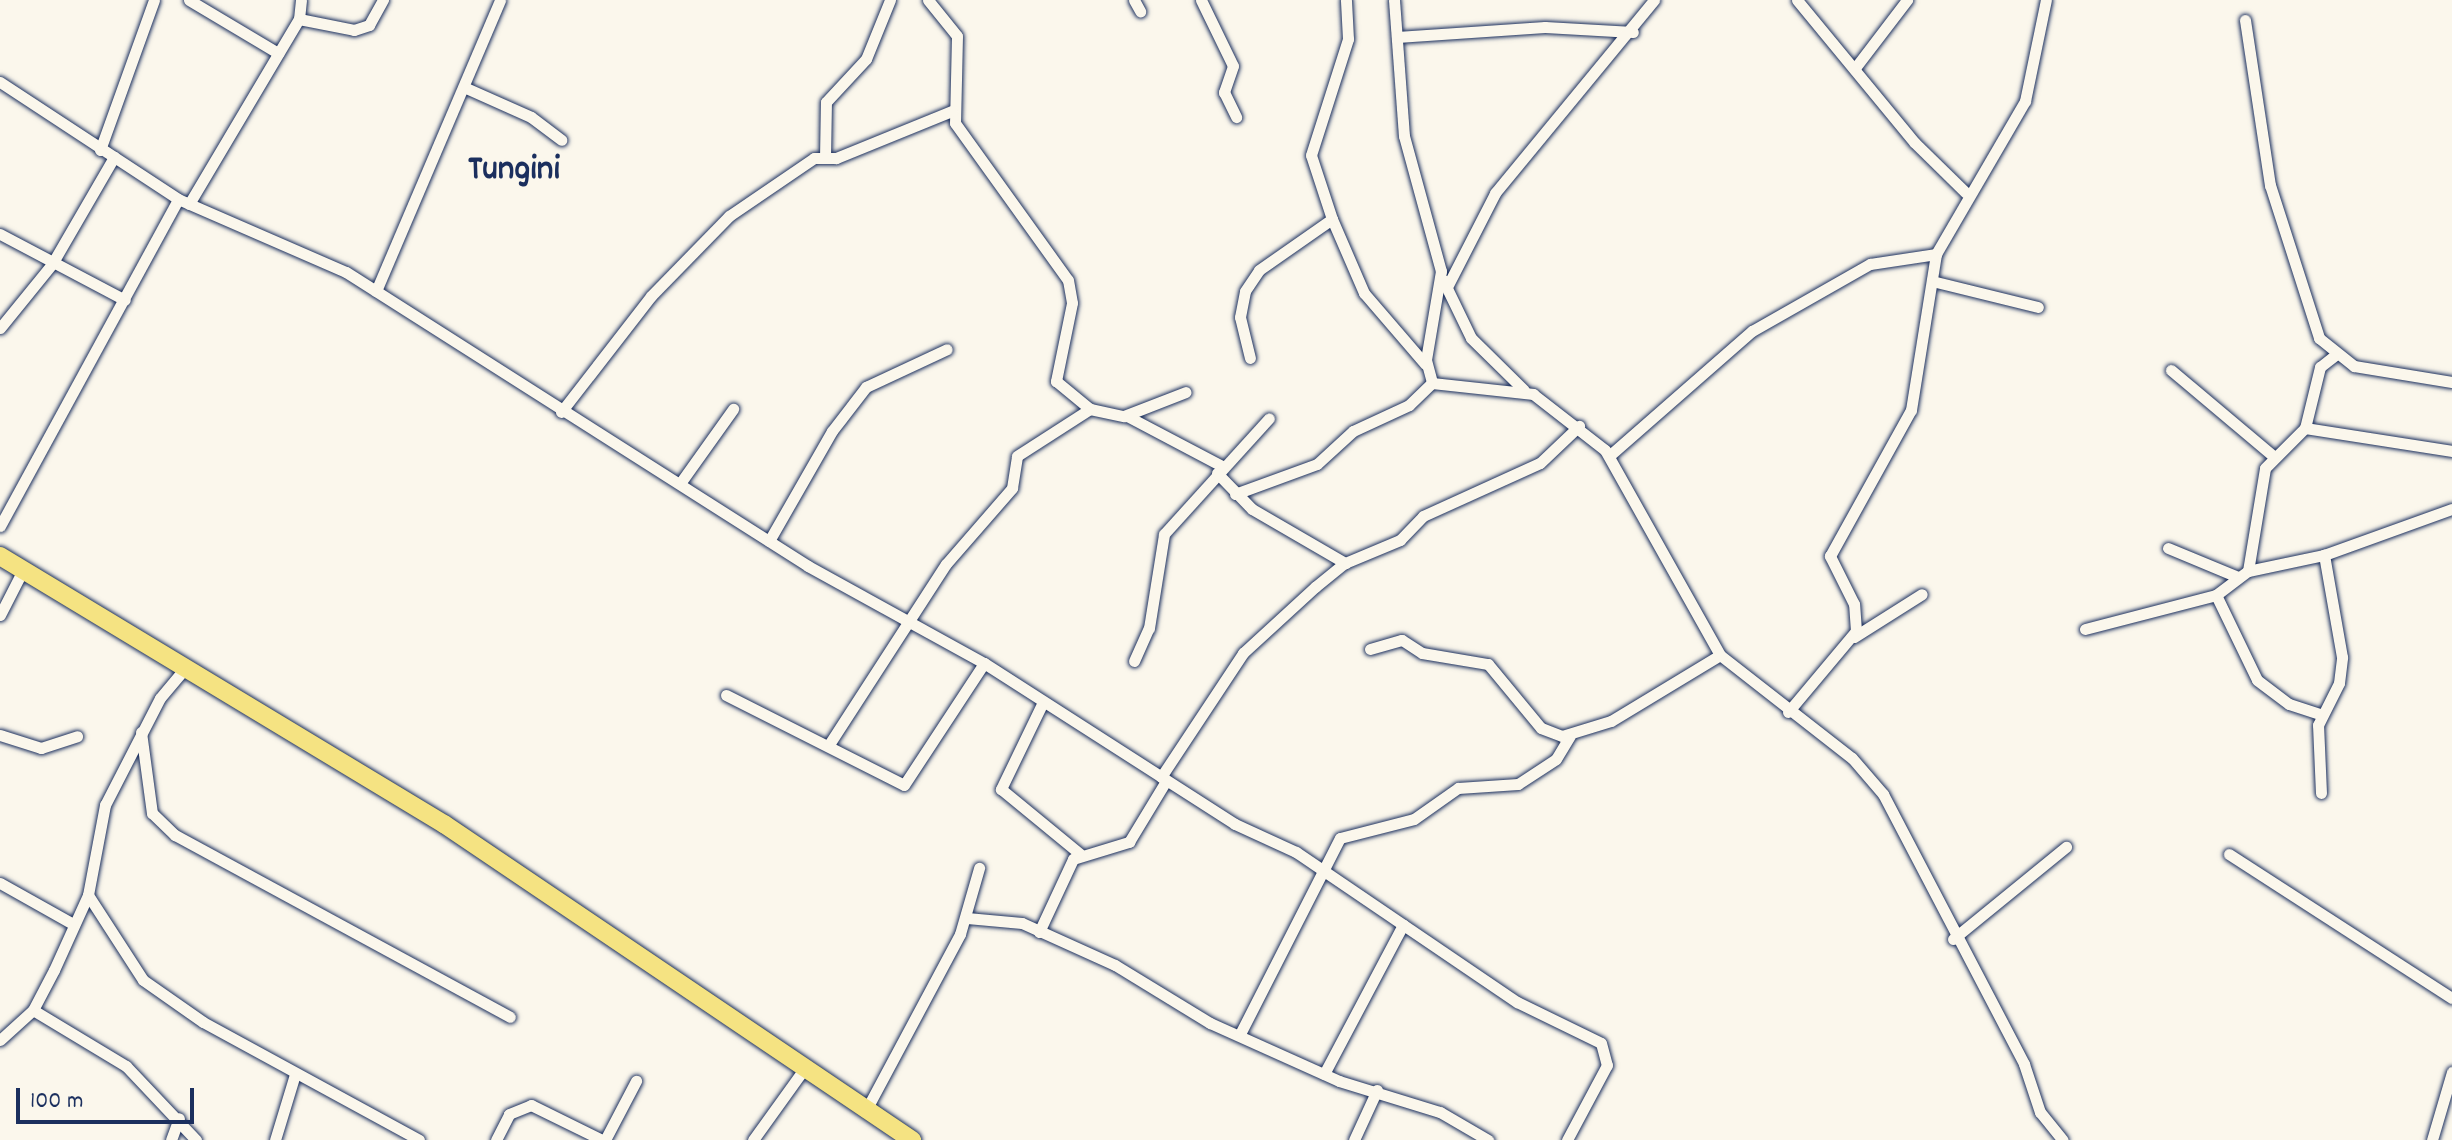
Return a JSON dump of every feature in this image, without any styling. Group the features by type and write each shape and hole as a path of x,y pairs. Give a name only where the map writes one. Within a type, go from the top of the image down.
{"main road":[{"path":"0,556 444,824 865,1112 912,1140"}],"street":[{"path":"100,150 154,0"},
{"path":"189,0 278,53"},
{"path":"0,526 125,300 299,19 301,0"},
{"path":"299,19 354,30 369,25 383,0"},
{"path":"376,291 466,88 500,0"},
{"path":"825,158 826,102 866,59 890,0"},
{"path":"928,0 957,36 952,111 965,142 1024,211 1068,280 1072,303 1056,380 1090,409 1127,416 1220,470 1235,494 1345,563"},
{"path":"1201,0 1233,66 1224,92 1236,117"},
{"path":"1346,0 1348,39 1311,155 1332,219 1364,293 1427,367 1432,383"},
{"path":"1394,0 1408,159 1444,282 1471,338 1524,390 1579,426 1609,456 1720,655 1788,712 1852,758 1883,794 1918,850 1953,939 2024,1064 2040,1112 2063,1140"},
{"path":"1427,367 1444,282 1495,193 1633,32 1654,0"},
{"path":"1797,0 1915,143 1966,193"},
{"path":"1855,68 1907,0"},
{"path":"1854,637 1854,604 1830,556 1911,410 1936,254 1966,193 2025,101 2046,0"},
{"path":"2245,20 2270,185 2301,295 2334,356 2397,377 2452,382"},
{"path":"1397,37 1545,27 1633,32"},
{"path":"0,82 183,202 376,291 561,412 681,482 769,541 984,663 1164,779 1296,852 1318,873 1403,925 1517,1002 1601,1043 1607,1065 1567,1140"},
{"path":"466,88 531,117 561,140"},
{"path":"561,412 705,236 769,186 825,158 952,111"},
{"path":"0,328 52,264 114,157"},
{"path":"1250,358 1240,317 1245,291 1259,270 1332,219"},
{"path":"0,234 125,300"},
{"path":"1609,456 1731,346 1778,315 1870,264 1936,254"},
{"path":"1932,281 2038,307"},
{"path":"769,541 832,431 866,387 947,349"},
{"path":"2243,574 2261,481 2272,455 2305,428 2320,367 2334,356"},
{"path":"2171,370 2272,455"},
{"path":"1235,494 1317,464 1353,431 1409,405 1432,383 1524,390"},
{"path":"1127,416 1186,392"},
{"path":"681,482 733,409"},
{"path":"830,743 961,543 1016,481 1020,453 1090,409"},
{"path":"1134,661 1149,628 1164,534 1269,418"},
{"path":"1039,932 1080,854 1129,842 1164,779 1212,711 1243,653 1345,563 1400,540 1423,516 1540,463 1579,426"},
{"path":"2305,428 2452,451"},
{"path":"2085,629 2216,595 2243,574 2324,555 2452,509"},
{"path":"2168,548 2243,574"},
{"path":"2321,793 2320,714 2339,683 2342,657 2324,555"},
{"path":"0,615 23,570"},
{"path":"1788,712 1854,637 1922,594"},
{"path":"2216,595 2257,680 2289,704 2320,714"},
{"path":"1370,649 1402,640 1422,653 1488,664 1541,728 1570,736 1611,721 1720,655"},
{"path":"726,695 910,784 984,663"},
{"path":"0,1040 33,1010 88,895 105,805 141,732 186,667"},
{"path":"1043,702 1001,789 1080,854"},
{"path":"141,732 152,813 175,835 510,1017"},
{"path":"0,735 41,748 77,736"},
{"path":"1240,1034 1318,873 1342,836 1414,819 1458,788 1518,784 1556,759 1570,736"},
{"path":"1953,939 2066,847"},
{"path":"2229,854 2452,998"},
{"path":"865,1112 967,918 979,868"},
{"path":"0,883 73,924"},
{"path":"88,895 143,980 295,1074 419,1140"},
{"path":"967,918 1008,920 1039,932 1324,1074 1440,1112 1488,1140"},
{"path":"1324,1074 1403,925"},
{"path":"33,1010 126,1066 179,1118 196,1140"},
{"path":"753,1140 804,1069"},
{"path":"2432,1140 2452,1072"},
{"path":"275,1140 295,1074"},
{"path":"496,1140 509,1114 531,1105 603,1140 636,1081"},
{"path":"1354,1140 1377,1090"},
{"path":"171,1140 179,1118"}],"district":[{"name":"Tungini","path":"514,172"}]}
